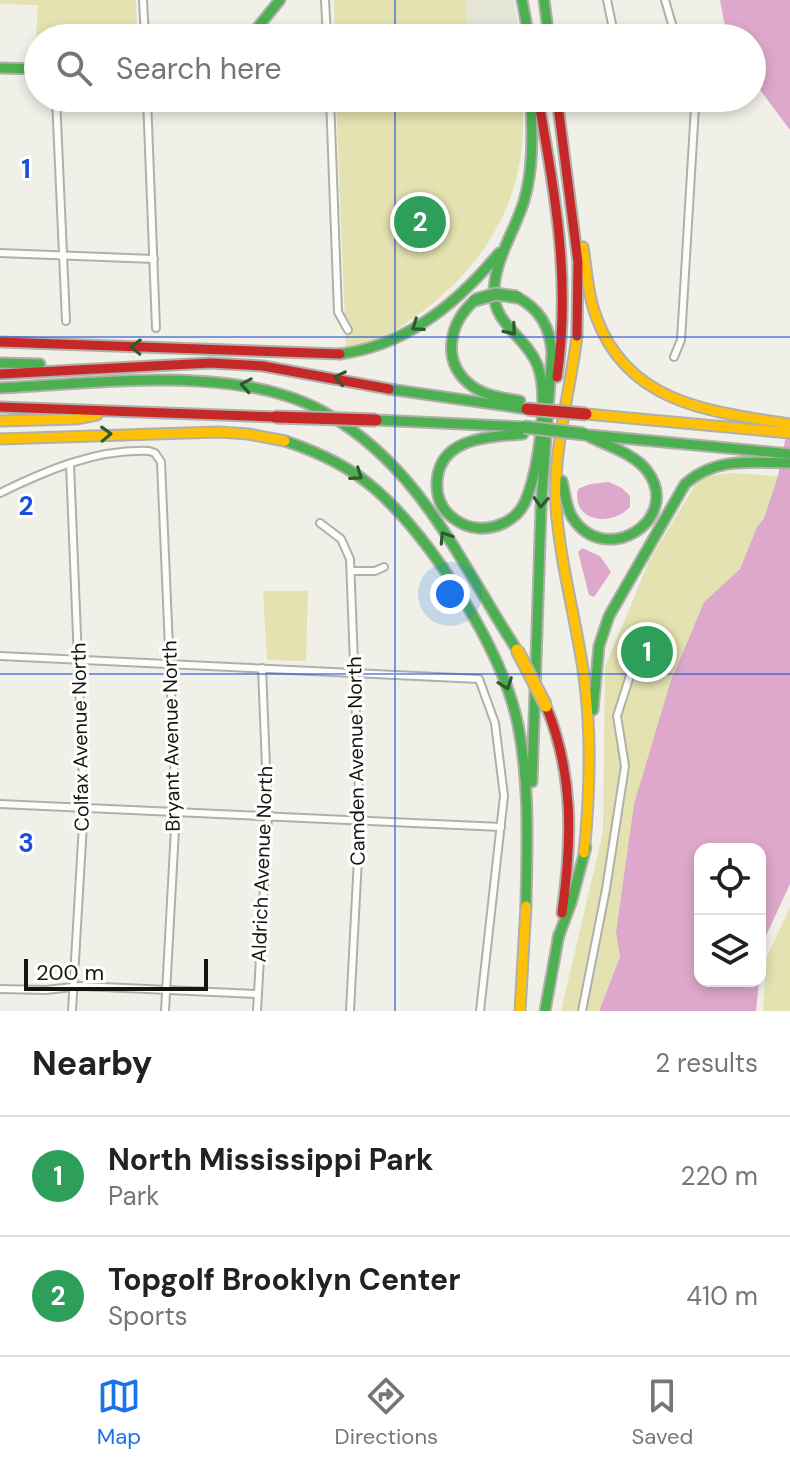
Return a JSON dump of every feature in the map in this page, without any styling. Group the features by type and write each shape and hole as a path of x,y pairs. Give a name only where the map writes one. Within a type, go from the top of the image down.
{"main road":[{"path":"260,24 280,0"},
{"path":"522,0 526,24"},
{"path":"544,0 547,24"},
{"path":"0,68 24,69"},
{"path":"531,112 532,152 523,207 497,269 494,295 501,318 534,359 542,380 542,398 529,491 519,512 495,527 470,527 450,516 441,504 437,488 438,469 446,455 477,438 524,430 543,429 584,434 790,463"},
{"path":"540,112 559,226 565,287 560,358 549,397"},
{"path":"559,112 579,287 578,326 558,461 556,500 560,544 584,679 591,747 591,785 584,853"},
{"path":"561,127 592,301 611,348 635,376 662,395 790,433"},
{"path":"0,344 335,355 366,352 406,334 470,287 501,249 523,207"},
{"path":"520,1011 526,944 541,500 552,353 549,332 538,312 517,297 496,294 475,300 459,315 452,331 450,349 455,366 466,381 479,390 528,406"},
{"path":"0,363 76,368"},
{"path":"0,374 210,363 263,366 438,398 586,414 790,424"},
{"path":"0,388 191,380 224,382 280,393 327,413 368,441 393,464 416,493 517,650 546,706 562,753 570,816 569,862 545,1011"},
{"path":"568,389 562,472 566,509 577,527 593,537 611,540 632,535 646,525 655,509 656,489 651,474 632,458 584,434"},
{"path":"0,408 376,420 524,430"},
{"path":"0,421 76,419 113,412"},
{"path":"0,439 214,432 275,439 309,449 337,462 391,501 417,531 467,607 491,647 508,688 519,727 525,766 527,882"},
{"path":"0,447 50,442 66,436"},
{"path":"558,938 590,829 594,790 595,679 599,646 609,616 657,529 689,479 712,466 790,454"}],"street":[{"path":"143,0 144,24"},
{"path":"325,0 326,24"},
{"path":"607,0 612,24"},
{"path":"665,0 672,24"},
{"path":"57,112 66,321"},
{"path":"148,112 156,328"},
{"path":"331,112 338,312 348,330"},
{"path":"674,357 681,340 695,112"},
{"path":"0,253 154,259"},
{"name":"Bryant Avenue North","path":"70,464 92,457 141,451 155,453 161,462 176,811 165,1011"},
{"path":"0,493 70,464"},
{"name":"Colfax Avenue North","path":"70,464 84,807 72,1011"},
{"name":"Camden Avenue North","path":"320,523 347,547 351,571 360,820 350,1011"},
{"path":"351,571 375,571 384,567"},
{"path":"582,1011 606,889 625,766 617,716 636,657 641,652 654,652 661,647"},
{"path":"0,656 479,679 495,723 504,796 480,1011"},
{"name":"Aldrich Avenue North","path":"257,1011 268,816 262,668"},
{"path":"0,804 501,827"},
{"path":"0,989 74,987 258,994"}],"shaded area":[{"path":"0,0 136,0 137,24 37,24 38,5 0,4"},
{"path":"334,0 514,0 518,24 335,24"},
{"path":"334,0 466,0 467,24 335,24"},
{"path":"720,0 790,0 790,130 766,98 766,24 724,22"},
{"path":"337,112 522,112 519,165 511,195 483,251 439,298 412,319 381,338 346,349"},
{"path":"790,416 790,884 766,936 766,843 694,843 694,987 758,987 756,1011 599,1011 620,957 616,932 634,804 670,683 704,602 740,569 757,527 764,518 778,476"},
{"path":"732,473 778,476 764,518 757,527 740,569 704,602 670,683 634,804 616,932 620,957 599,1011 561,1011 603,832 605,667 650,559 700,477"},
{"path":"609,482 630,496 630,507 612,518 594,518 586,514 577,500 578,489"},
{"path":"582,548 600,556 611,572 594,597 589,595 578,552"},
{"path":"263,591 308,591 306,661 267,660"},
{"path":"790,907 790,1011 763,1011 767,957"}],"traffic: fast":[{"path":"260,24 280,0"},
{"path":"522,0 526,24"},
{"path":"544,0 547,24"},
{"path":"0,68 24,69"},
{"path":"523,434 468,442 447,456 440,466 437,481 438,497 445,511 459,522 478,528 498,526 511,519 525,502 538,453 542,413 541,377 532,354 499,313 494,293 497,269 527,188 532,150 531,112"},
{"path":"340,354 387,342 409,332 448,305 499,253"},
{"path":"475,300 496,294 517,297"},
{"path":"517,297 538,313 549,335 552,353 541,508 532,782"},
{"path":"475,300 466,309 454,331 452,354 455,366 477,389 520,401"},
{"path":"0,363 40,364"},
{"path":"0,388 124,381 213,382 294,398 329,415 376,449 415,491 517,650"},
{"path":"389,389 527,409"},
{"path":"376,420 524,427"},
{"path":"524,427 584,434"},
{"path":"562,481 572,517 586,532 603,539 620,538 635,532 648,521 655,507 656,490 642,465 584,434"},
{"path":"589,435 790,454"},
{"path":"285,441 333,460 355,473 397,510 441,566 481,631 510,696 522,747 527,816 526,906"},
{"path":"593,710 599,646 609,616 685,484 721,465 790,463"},
{"path":"558,938 586,847"},
{"path":"545,1011 559,934"}],"traffic: slow":[{"path":"583,247 597,319 611,347 630,370 676,399 703,408 790,424"},
{"path":"577,336 559,442 556,506 587,698 589,764 584,853"},
{"path":"586,414 790,433"},
{"path":"0,421 76,419 97,415"},
{"path":"0,439 218,432 285,441"},
{"path":"517,650 546,706"},
{"path":"520,1011 526,906"}],"traffic: jam":[{"path":"540,112 562,271 557,377"},
{"path":"559,112 578,262 577,336"},
{"path":"0,342 340,354"},
{"path":"0,374 210,363 263,366 389,389"},
{"path":"0,407 275,417"},
{"path":"527,409 586,414"},
{"path":"275,417 376,420"},
{"path":"546,706 562,757 566,782 569,834 562,913"}],"place":[{"name":"Topgolf Brooklyn Center","path":"420,222"},
{"name":"North Mississippi Park","path":"647,652"}]}
